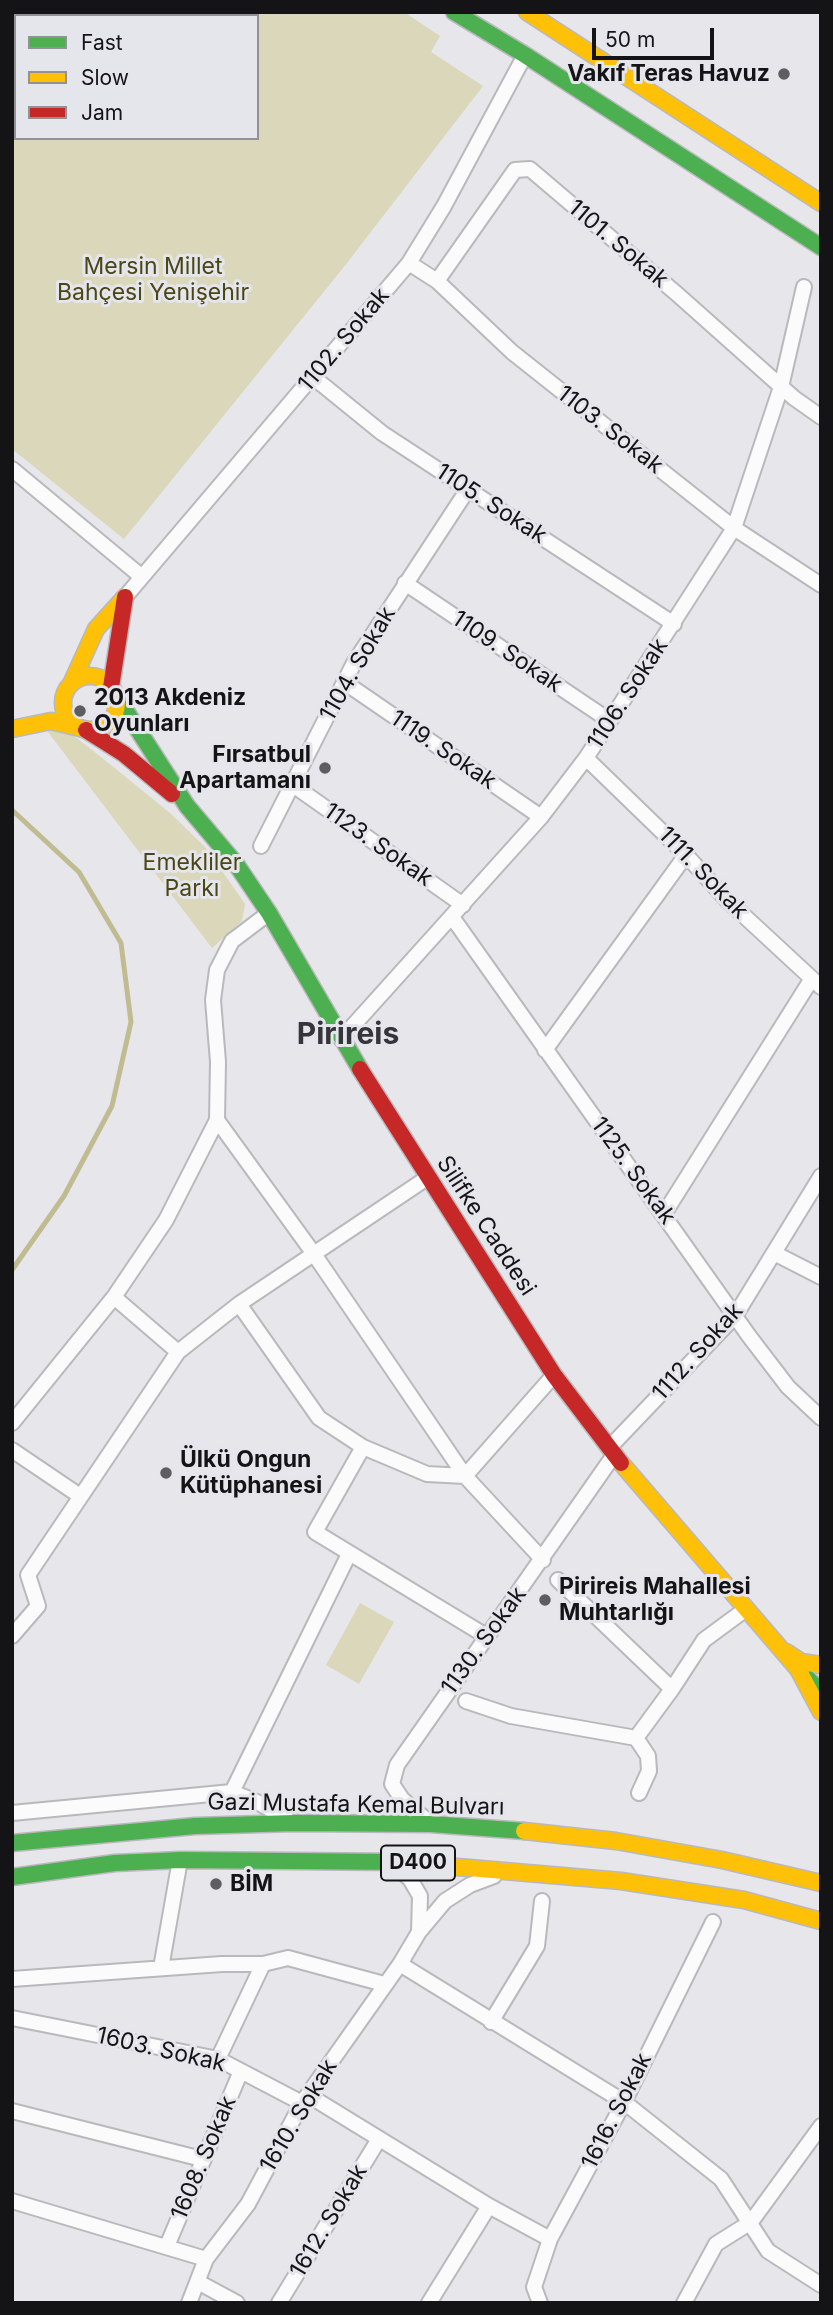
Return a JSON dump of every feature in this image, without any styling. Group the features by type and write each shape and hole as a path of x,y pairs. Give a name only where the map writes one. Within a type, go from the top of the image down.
{"main road":[{"path":"454,12 540,43 821,203"},
{"path":"527,12 540,43 821,247"},
{"path":"125,597 96,629 76,668 63,710 66,718 124,754 187,806"},
{"path":"12,729 51,721 81,728 101,728 108,723 116,710 113,691 125,597"},
{"path":"31,724 68,689 89,676 97,677 113,691 187,806"},
{"name":"Silifke Caddesi","path":"187,806 236,864 269,913 341,1038 427,1178 554,1375 612,1451 798,1670"},
{"name":"Silifke Caddesi","path":"778,1647 801,1662 821,1665"},
{"path":"798,1670 821,1692"},
{"path":"798,1670 821,1712"},
{"name":"Gazi Mustafa Kemal Bulvarı","path":"12,1843 123,1831 294,1823 431,1824 539,1832 616,1842 722,1860 821,1883"},
{"name":"D400","path":"12,1877 115,1863 180,1860 390,1861 621,1881 744,1900 821,1921"},
{"path":"744,1900 821,1931"}],"street":[{"name":"1102. Sokak","path":"125,597 409,262 540,43"},
{"name":"1101. Sokak","path":"436,281 515,170 530,169 782,387 821,417"},
{"name":"1103. Sokak","path":"409,262 436,281 512,352 734,528 821,585"},
{"name":"1106. Sokak","path":"341,1038 541,817 586,758 734,528 782,387 804,287"},
{"name":"1105. Sokak","path":"313,377 382,433 674,624"},
{"path":"12,469 142,577"},
{"name":"1104. Sokak","path":"261,846 344,682 405,583 468,489"},
{"name":"1109. Sokak","path":"405,583 610,722"},
{"name":"1119. Sokak","path":"344,682 541,817"},
{"name":"1111. Sokak","path":"586,758 686,855 727,900 816,984"},
{"name":"1123. Sokak","path":"293,785 463,905"},
{"path":"545,1050 686,855"},
{"path":"12,1423 114,1297 166,1220 217,1120 218,1062 213,1000 217,970 232,941 269,913"},
{"name":"1125. Sokak","path":"453,917 735,1315 788,1387 821,1418"},
{"path":"664,1214 816,984"},
{"path":"217,1120 314,1254 465,1476 543,1560"},
{"name":"1112. Sokak","path":"612,1451 735,1315 821,1176"},
{"path":"12,1636 38,1606 28,1575 178,1352 239,1304 427,1178"},
{"path":"774,1253 821,1277"},
{"path":"114,1297 178,1352"},
{"path":"239,1304 319,1418 363,1447 427,1474 465,1476"},
{"path":"465,1476 554,1375"},
{"path":"363,1447 315,1532 486,1636"},
{"path":"12,1450 80,1496"},
{"name":"1130. Sokak","path":"431,1824 402,1798 393,1784 397,1765 486,1636 543,1560 612,1451"},
{"path":"232,1792 349,1554"},
{"path":"558,1580 672,1689"},
{"path":"636,1738 704,1640 746,1609"},
{"path":"466,1701 511,1716 636,1738 648,1756 649,1771 639,1793"},
{"path":"12,1813 232,1792 257,1802 294,1823"},
{"path":"161,1968 180,1860"},
{"path":"390,1861 410,1880 420,1896 419,1932"},
{"name":"1610. Sokak","path":"188,2303 206,2259 248,2204 305,2099 400,1964 419,1932 445,1901 470,1885 509,1870"},
{"path":"491,2022 537,1946 542,1901"},
{"name":"1616. Sokak","path":"540,2303 534,2287 551,2239 624,2102 713,1922"},
{"path":"12,1979 161,1968 264,1964 288,1958 384,1984"},
{"name":"1608. Sokak","path":"218,2059 264,1964"},
{"path":"400,1964 624,2102 721,2179 768,2251 821,2285"},
{"name":"1603. Sokak","path":"12,2018 218,2059 305,2099 551,2239"},
{"name":"1608. Sokak","path":"167,2246 241,2071"},
{"path":"12,2111 202,2159"},
{"path":"684,2303 716,2244 751,2222 821,2126"},
{"name":"1612. Sokak","path":"279,2303 379,2139"},
{"path":"12,2202 206,2259"},
{"path":"429,2303 489,2206"},
{"path":"198,2282 237,2303"}],"green space":[{"name":"Mersin Millet Bahçesi Yenişehir","path":"12,12 404,12 440,36 431,52 483,86 347,263 124,539 12,449"},
{"name":"Emekliler Parkı","path":"50,727 74,736 170,813 206,848 245,904 242,921 212,948 48,732"},
{"path":"360,1603 394,1622 359,1684 326,1665"}],"waterway":[{"path":"12,810 79,872 121,943 131,1022 112,1106 64,1196 12,1270"}],"traffic: fast":[{"path":"454,12 821,247"},
{"path":"115,694 187,806 236,864 269,913 360,1069"},
{"path":"798,1669 821,1692"},
{"path":"12,1843 195,1826 294,1823 431,1824 524,1831"},
{"path":"12,1877 115,1863 180,1860 399,1862"}],"traffic: slow":[{"path":"527,12 821,203"},
{"path":"72,682 96,629 125,597"},
{"path":"90,676 109,684 117,703 109,722 90,730 71,722 63,703 71,684 90,676"},
{"path":"12,729 51,721 76,727"},
{"path":"621,1463 798,1669 821,1712"},
{"path":"786,1652 801,1662 821,1665"},
{"path":"524,1831 616,1841 722,1860 821,1883"},
{"path":"399,1862 621,1881 744,1900 821,1921"}],"traffic: jam":[{"path":"111,687 125,597"},
{"path":"86,730 124,754 172,794"},
{"path":"360,1069 554,1375 621,1463"}],"place":[{"name":"Vakıf Teras Havuz","path":"784,74"},
{"name":"2013 Akdeniz Oyunları","path":"80,711"},
{"name":"Fırsatbul Apartamanı","path":"325,768"},
{"name":"Ülkü Ongun Kütüphanesi","path":"166,1473"},
{"name":"Pirireis Mahallesi Muhtarlığı","path":"545,1600"},
{"name":"BİM","path":"216,1884"}],"district":[{"name":"Pirireis","path":"348,1035"}]}
